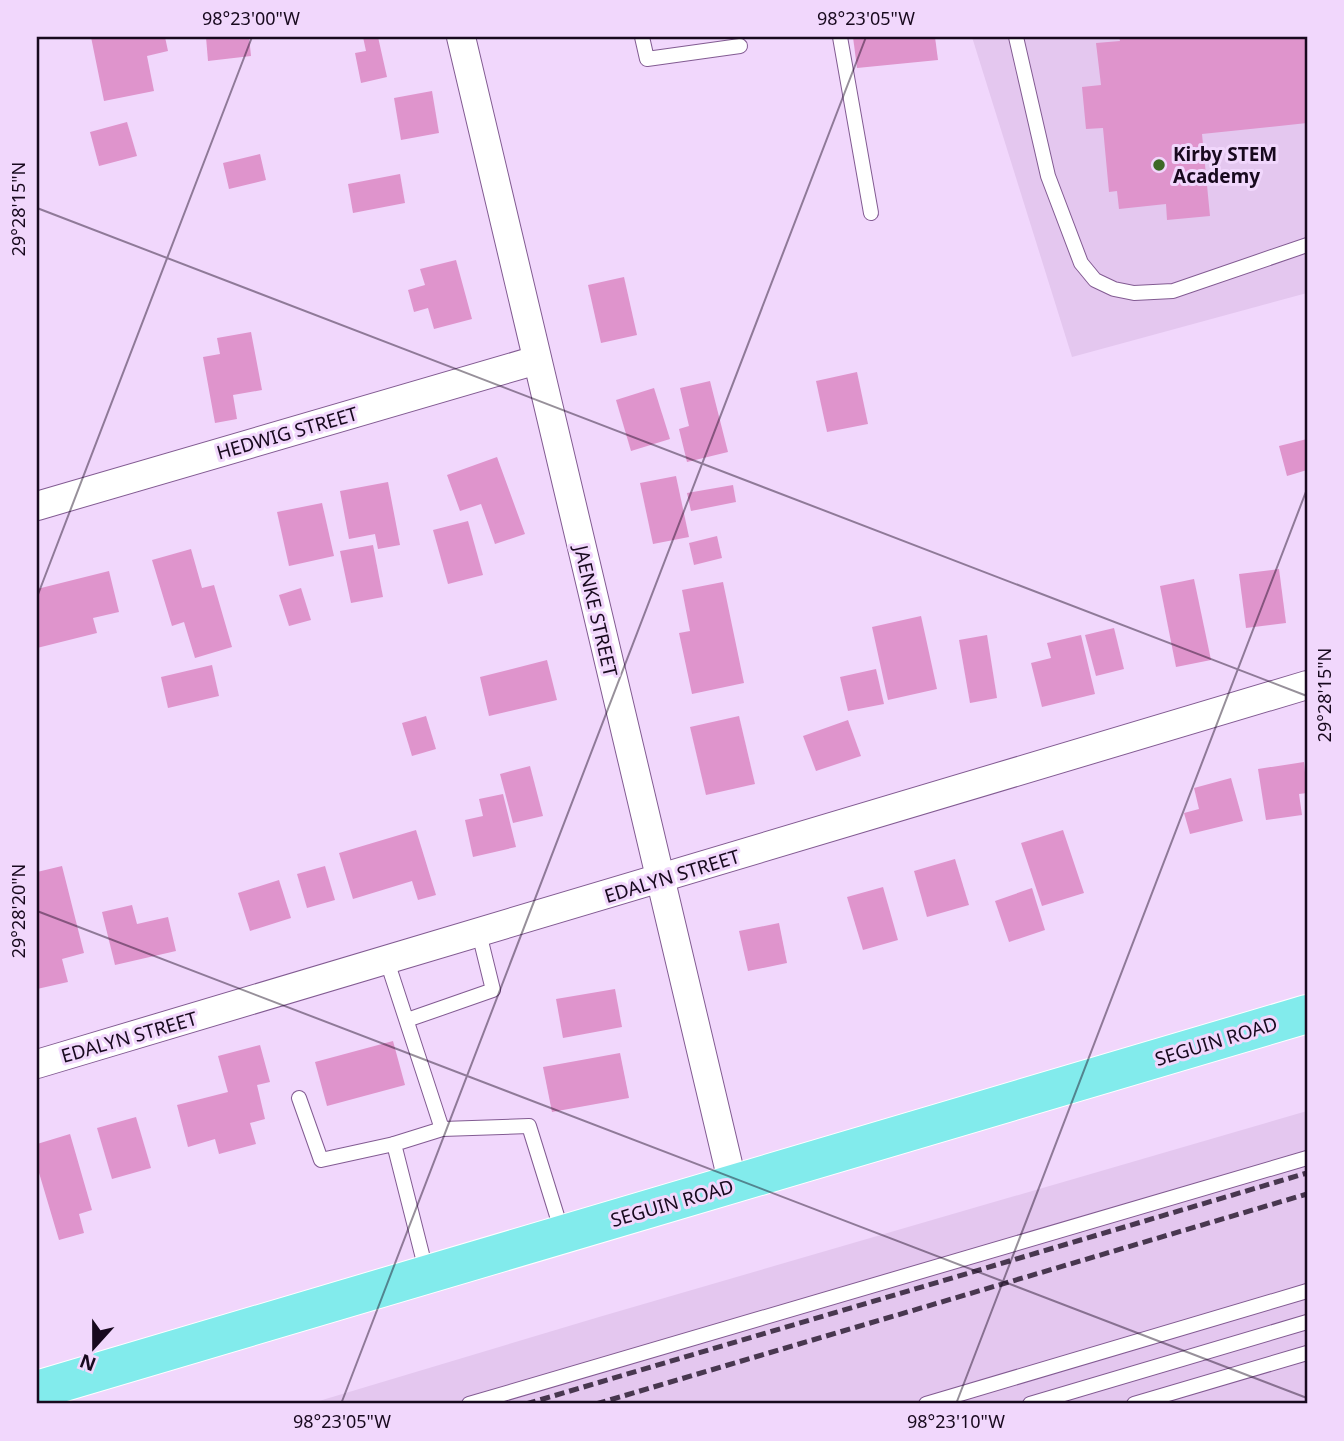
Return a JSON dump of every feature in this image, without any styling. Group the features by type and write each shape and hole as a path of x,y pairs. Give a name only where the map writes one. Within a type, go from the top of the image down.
{"main road":[{"name":"SEGUIN ROAD","path":"37,1390 1307,1014"}],"street":[{"name":"JAENKE STREET","path":"461,37 733,1185"},
{"name":"HEDWIG STREET","path":"37,506 537,360"},
{"name":"EDALYN STREET","path":"37,1064 661,880 1307,685"}],"lane":[{"path":"642,37 648,59 740,46"},
{"path":"840,37 871,214"},
{"path":"1016,37 1048,176 1080,263 1095,280 1114,289 1134,293 1173,291 1307,245"},
{"path":"407,1020 493,990 478,933"},
{"path":"387,961 442,1129"},
{"path":"299,1098 321,1160 394,1144 442,1129 529,1126 563,1235"},
{"path":"394,1144 428,1275"},
{"path":"468,1404 1307,1158"},
{"path":"926,1404 1307,1291"},
{"path":"1030,1404 1307,1322"},
{"path":"1134,1404 1307,1353"}],"shaded area":[{"name":"Kirby STEM Academy","path":"972,37 1307,37 1307,293 1072,357"},
{"path":"1307,1111 1307,1404 309,1404 599,1317"}],"building":[{"path":"91,37 165,37 168,51 147,56 154,91 104,101"},
{"path":"206,37 249,37 251,56 208,61"},
{"path":"363,37 378,37 387,77 361,83 355,53 366,51"},
{"path":"853,37 935,37 938,60 857,68"},
{"path":"1119,37 1307,37 1307,123 1202,134 1210,216 1167,220 1166,204 1119,209 1117,191 1109,192 1103,128 1086,129 1082,87 1101,85 1096,43 1120,41"},
{"path":"432,91 439,133 401,140 394,98"},
{"path":"127,122 137,156 99,166 90,132"},
{"path":"260,154 266,180 229,189 223,163"},
{"path":"400,174 405,203 353,213 348,184"},
{"path":"456,260 472,319 434,329 428,308 414,312 408,290 425,285 420,269"},
{"path":"624,277 637,335 601,343 588,285"},
{"path":"251,332 262,390 233,395 237,419 215,423 203,357 220,354 217,338"},
{"path":"857,372 868,424 827,432 816,381"},
{"path":"710,381 728,452 687,462 679,429 689,426 680,388"},
{"path":"654,388 670,439 631,451 616,400"},
{"path":"1307,439 1307,470 1287,476 1279,446"},
{"path":"497,457 525,534 495,544 481,504 460,511 447,475"},
{"path":"676,476 689,537 653,544 640,483"},
{"path":"388,482 400,545 378,549 375,534 349,539 340,491"},
{"path":"733,485 736,502 691,511 687,493"},
{"path":"322,503 334,556 289,566 277,512"},
{"path":"468,521 483,575 448,584 433,530"},
{"path":"717,536 722,558 694,565 689,543"},
{"path":"373,545 383,597 351,603 340,551"},
{"path":"191,549 202,588 214,585 232,647 195,658 184,622 172,626 152,560"},
{"path":"1279,569 1286,623 1246,628 1239,574"},
{"path":"109,571 119,612 93,618 97,633 37,648 37,589"},
{"path":"1194,579 1211,660 1176,667 1160,586"},
{"path":"723,582 744,683 692,694 679,633 690,631 682,590"},
{"path":"301,588 311,620 289,626 279,595"},
{"path":"921,616 937,689 888,700 872,627"},
{"path":"1114,628 1124,669 1096,676 1085,635"},
{"path":"987,635 997,698 970,703 959,640"},
{"path":"1081,635 1095,694 1042,707 1031,663 1051,658 1047,643"},
{"path":"547,660 557,700 489,716 480,677"},
{"path":"212,665 219,696 168,708 161,677"},
{"path":"876,669 884,704 848,711 840,677"},
{"path":"426,716 436,749 412,756 402,723"},
{"path":"739,716 755,784 706,795 690,727"},
{"path":"848,720 861,756 816,771 803,736"},
{"path":"1304,762 1307,793 1299,794 1302,815 1266,820 1258,769"},
{"path":"530,766 543,816 513,823 500,774"},
{"path":"1231,778 1243,821 1190,834 1184,813 1199,809 1194,788"},
{"path":"503,794 516,847 473,857 465,820 483,816 479,799"},
{"path":"416,830 436,895 418,900 412,881 353,899 339,853"},
{"path":"1063,830 1084,893 1042,906 1021,843"},
{"path":"955,859 969,905 927,917 914,871"},
{"path":"62,866 84,953 62,959 68,982 37,989 37,872"},
{"path":"325,866 335,900 307,908 297,874"},
{"path":"279,880 291,918 250,931 238,893"},
{"path":"883,887 898,940 863,950 847,897"},
{"path":"1032,888 1045,930 1009,942 995,901"},
{"path":"132,905 137,924 168,917 176,951 115,965 102,912"},
{"path":"779,923 787,963 748,971 739,931"},
{"path":"615,989 622,1027 563,1038 556,999"},
{"path":"393,1041 405,1085 327,1106 315,1062"},
{"path":"260,1045 270,1082 257,1085 265,1119 250,1123 256,1144 219,1154 215,1139 188,1147 177,1105 228,1092 218,1056"},
{"path":"620,1053 629,1098 552,1112 543,1067"},
{"path":"136,1117 151,1168 112,1179 97,1128"},
{"path":"70,1134 92,1210 79,1214 84,1233 59,1240 37,1166 37,1144"}],"railway":[{"path":"526,1404 1307,1173"},
{"path":"596,1404 1307,1194"}],"place":[{"name":"Kirby STEM Academy","path":"1159,165"}]}
